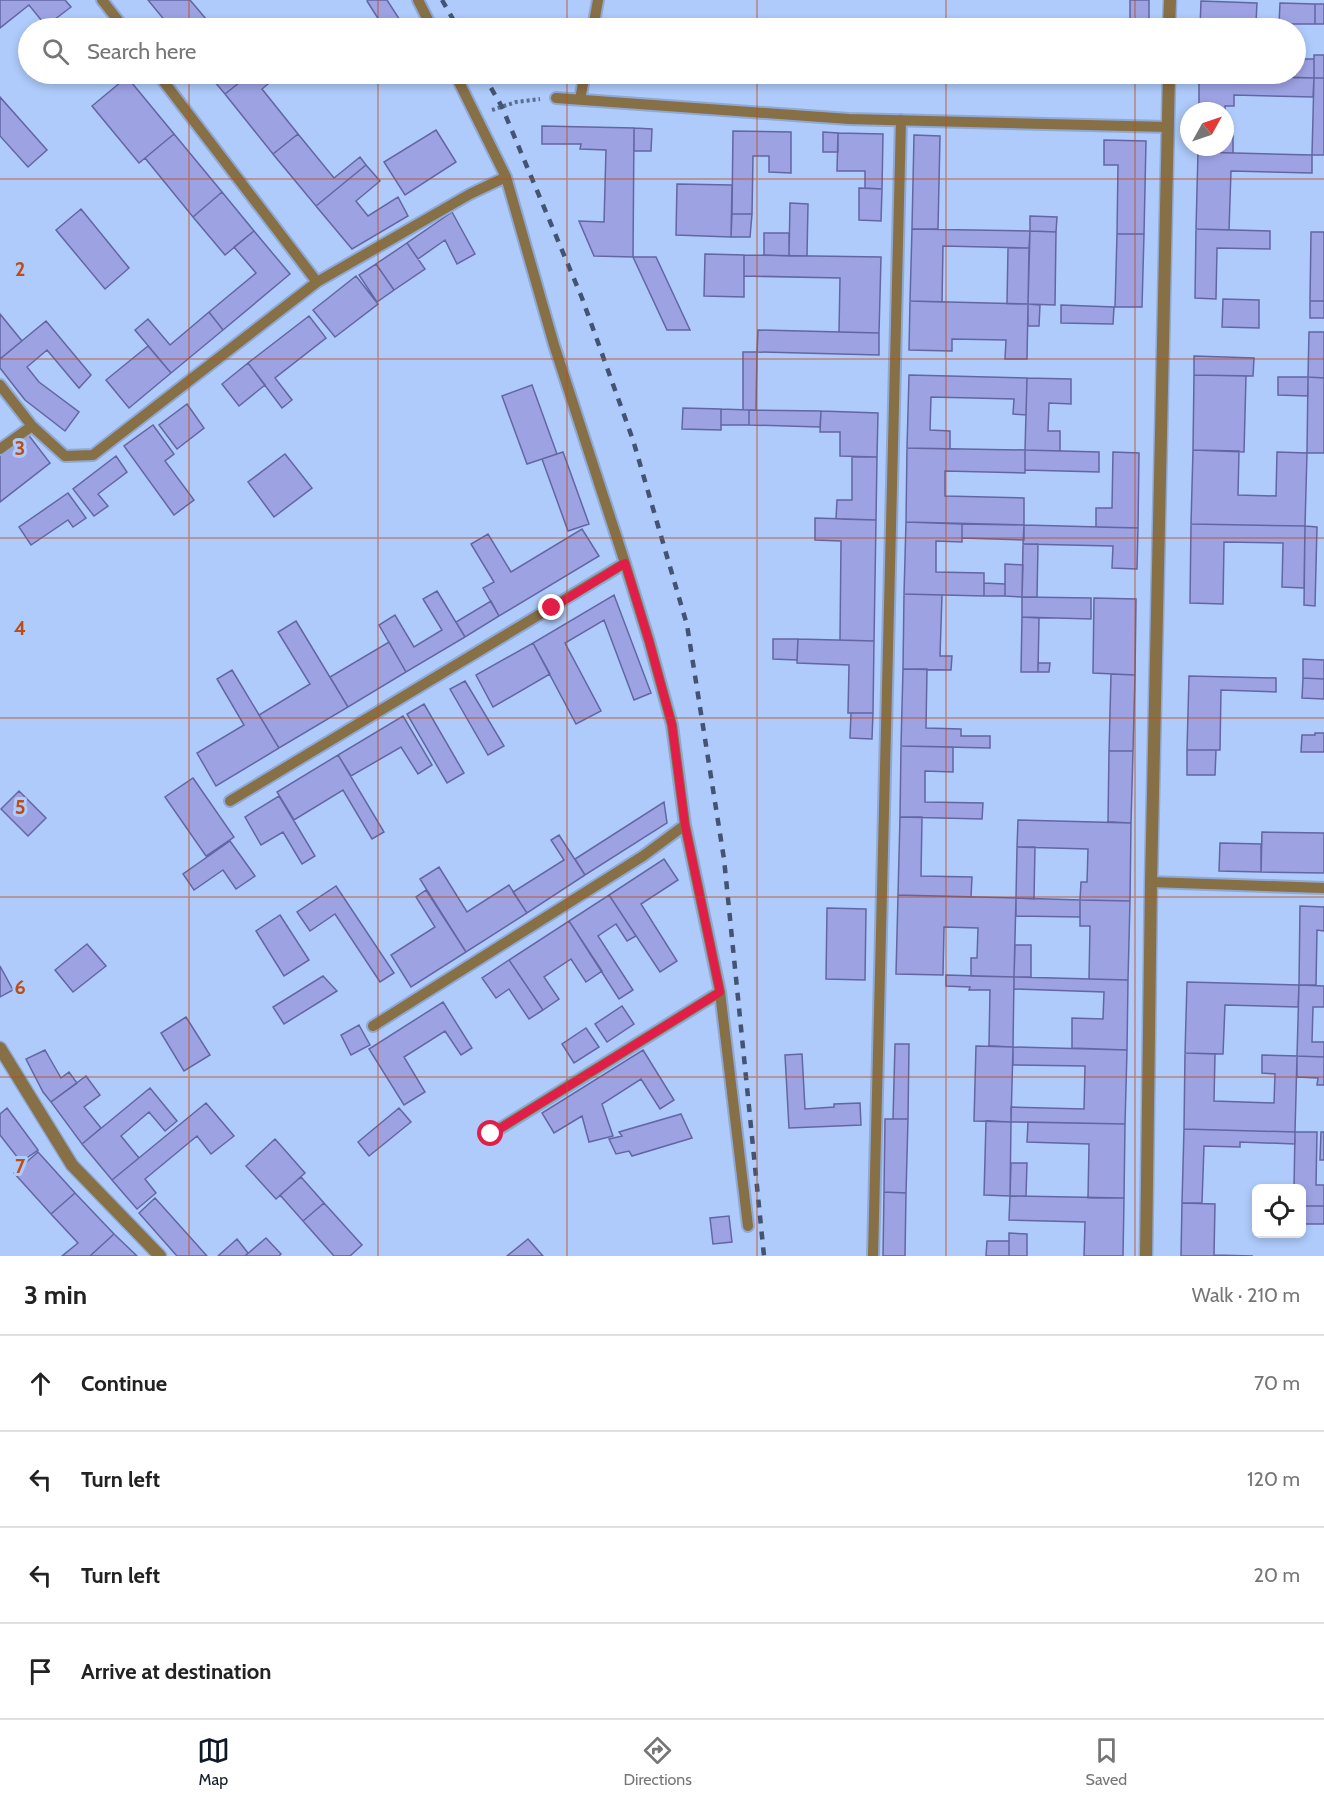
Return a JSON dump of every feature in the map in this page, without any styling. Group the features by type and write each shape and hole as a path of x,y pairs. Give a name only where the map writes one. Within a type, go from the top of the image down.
{"street":[{"path":"1169,18 1170,0"},
{"path":"1146,1256 1151,882 1169,84"},
{"path":"0,1048 72,1166 160,1256"}],"lane":[{"path":"102,0 116,18"},
{"path":"418,0 427,18"},
{"path":"595,18 598,0"},
{"path":"166,84 318,282"},
{"path":"459,84 506,177 554,345 625,563 672,725 685,825 720,992 748,1226"},
{"path":"580,99 583,84"},
{"path":"556,98 838,118 1168,127"},
{"path":"873,1256 901,120"},
{"path":"0,385 32,426 64,456 93,455 318,282 470,194 506,177"},
{"path":"0,449 32,426"},
{"path":"230,801 625,563"},
{"path":"373,1026 643,856 685,825"},
{"path":"1151,882 1324,888"},
{"path":"491,1134 720,992"}],"path":[{"path":"476,117 516,102 556,98"}],"building":[{"path":"0,0 65,0 71,7 57,18 40,18 29,5 0,28"},
{"path":"148,0 190,0 205,18 163,18"},
{"path":"387,0 399,18 378,18 367,1"},
{"path":"1130,0 1149,0 1149,18 1130,18"},
{"path":"1201,1 1257,3 1256,18 1200,18"},
{"path":"1280,3 1315,4 1315,24 1306,24 1306,18 1279,18"},
{"path":"1315,4 1324,4 1324,24 1315,24"},
{"path":"1314,55 1324,55 1324,78 1314,78"},
{"path":"1306,59 1314,59 1314,78 1306,78"},
{"path":"1306,78 1314,78 1313,97 1234,95 1234,102 1199,102 1199,84 1306,84"},
{"path":"1314,78 1324,78 1324,155 1312,155"},
{"path":"119,84 133,84 174,134 139,163 92,106"},
{"path":"216,84 238,84 225,94"},
{"path":"238,84 268,84 262,89 298,134 273,154 225,94"},
{"path":"0,97 47,150 28,167 0,136"},
{"path":"542,126 634,128 633,257 594,256 579,221 604,222 606,150 580,149 581,144 542,144"},
{"path":"634,128 652,129 651,151 634,151"},
{"path":"436,130 456,162 405,195 384,162"},
{"path":"733,131 791,132 791,173 769,172 769,156 753,156 752,214 732,214"},
{"path":"823,132 838,133 838,152 823,152"},
{"path":"838,133 883,134 882,189 865,188 865,171 837,171"},
{"path":"174,134 222,192 193,217 145,158"},
{"path":"298,134 334,178 360,157 366,165 316,206 273,154"},
{"path":"914,135 940,136 938,229 912,229"},
{"path":"1104,140 1146,141 1144,234 1117,234 1118,165 1104,165"},
{"path":"1234,153 1312,155 1312,173 1231,171 1229,230 1196,229 1198,156 1234,156"},
{"path":"366,165 380,181 356,201 368,216 398,197 408,216 352,249 316,206"},
{"path":"677,184 732,185 731,237 676,235"},
{"path":"859,188 882,189 881,221 859,220"},
{"path":"222,192 254,231 225,255 193,217"},
{"path":"790,203 808,204 807,256 789,256"},
{"path":"81,209 129,268 105,289 56,230"},
{"path":"452,212 475,254 457,264 445,240 418,259 407,243"},
{"path":"732,214 752,214 750,237 731,237"},
{"path":"1030,216 1057,217 1056,232 1030,231"},
{"path":"912,229 1030,231 1029,248 943,246 942,302 910,301"},
{"path":"1196,229 1270,231 1270,249 1217,248 1216,299 1195,298"},
{"path":"254,231 290,274 223,330 209,312 256,273 234,247"},
{"path":"1030,231 1056,232 1055,305 1028,304"},
{"path":"1311,232 1324,232 1324,301 1310,301"},
{"path":"764,233 789,233 789,256 764,255"},
{"path":"1117,234 1144,234 1142,307 1115,307"},
{"path":"407,243 425,269 394,290 376,264"},
{"path":"1008,248 1029,248 1028,304 1007,304"},
{"path":"705,254 744,255 744,297 704,296"},
{"path":"744,255 881,257 879,333 839,332 840,278 744,276"},
{"path":"633,257 656,257 690,330 667,330"},
{"path":"376,264 394,290 377,302 359,275"},
{"path":"356,276 378,304 335,337 313,310"},
{"path":"1223,299 1259,300 1259,328 1222,327"},
{"path":"910,301 1028,304 1027,359 1005,359 1006,340 952,339 952,351 909,350"},
{"path":"1310,301 1324,301 1324,318 1310,318"},
{"path":"1028,304 1040,305 1039,326 1028,326"},
{"path":"1061,305 1114,307 1113,324 1061,323"},
{"path":"209,312 223,330 171,373 135,330 148,319 170,345"},
{"path":"0,314 22,341 0,359"},
{"path":"309,316 326,338 275,378 292,400 282,408 248,363"},
{"path":"46,321 91,375 79,388 47,350 27,367 39,382 79,412 65,431 25,400 0,368 0,359"},
{"path":"758,330 879,333 879,355 757,352"},
{"path":"1309,332 1324,332 1324,378 1308,377"},
{"path":"148,346 171,373 129,408 106,380"},
{"path":"743,352 757,352 756,410 743,410"},
{"path":"1194,356 1254,358 1253,376 1194,375"},
{"path":"248,363 265,385 239,406 222,384"},
{"path":"909,375 1027,378 1026,415 1013,414 1014,399 931,397 930,430 950,431 950,449 907,448"},
{"path":"1194,375 1246,376 1244,452 1193,450"},
{"path":"1278,377 1308,377 1308,396 1278,395"},
{"path":"1308,377 1324,378 1324,453 1307,453"},
{"path":"1027,378 1071,379 1071,404 1049,403 1048,431 1060,431 1060,451 1025,450"},
{"path":"532,385 557,454 527,464 502,396"},
{"path":"187,404 204,428 177,449 159,425"},
{"path":"683,408 721,409 721,430 682,429"},
{"path":"721,409 749,410 749,425 721,425"},
{"path":"749,410 821,411 820,427 749,425"},
{"path":"821,411 878,413 877,457 840,456 840,432 820,432"},
{"path":"153,425 174,454 165,461 194,500 174,515 124,446"},
{"path":"27,433 50,463 0,502 0,454"},
{"path":"907,448 1025,450 1025,473 945,471 945,496 1024,498 1024,525 906,522"},
{"path":"1025,450 1099,452 1099,472 1025,470"},
{"path":"1193,450 1239,451 1238,495 1276,496 1277,452 1307,453 1305,526 1191,524"},
{"path":"563,452 589,524 568,531 542,459"},
{"path":"1113,452 1139,453 1138,528 1096,527 1096,508 1112,508"},
{"path":"285,454 312,488 274,517 248,482"},
{"path":"116,456 127,472 98,494 108,506 94,516 73,489"},
{"path":"852,457 877,457 876,520 836,519 837,500 852,500"},
{"path":"68,493 86,518 73,527 68,520 31,545 19,527"},
{"path":"815,518 876,520 874,641 840,640 841,541 815,540"},
{"path":"906,522 962,524 962,542 936,541 936,572 984,573 984,596 904,594"},
{"path":"962,524 1024,525 1024,540 962,538"},
{"path":"1191,524 1305,526 1304,588 1282,587 1283,543 1224,542 1223,604 1190,603"},
{"path":"1024,525 1138,528 1137,569 1112,568 1113,546 1023,544"},
{"path":"1305,526 1317,527 1315,606 1304,605"},
{"path":"582,529 599,556 499,616 483,588 494,582 471,544 488,534 511,572"},
{"path":"1023,544 1038,544 1037,597 1022,597"},
{"path":"1005,564 1023,565 1022,597 1005,596"},
{"path":"984,583 1005,584 1005,596 984,596"},
{"path":"437,591 465,637 406,672 379,625 395,615 414,647 442,630 423,599"},
{"path":"904,594 942,595 940,656 952,656 951,670 903,669"},
{"path":"614,595 651,693 634,700 604,620 565,643 601,711 576,724 533,643"},
{"path":"1022,597 1091,598 1091,619 1022,617"},
{"path":"1094,598 1136,599 1135,675 1093,673"},
{"path":"491,601 499,616 465,637 456,622"},
{"path":"1022,617 1039,618 1038,672 1021,672"},
{"path":"296,621 348,707 279,748 259,715 310,684 278,632"},
{"path":"773,639 798,639 797,660 773,659"},
{"path":"798,639 874,641 873,713 848,713 849,665 797,663"},
{"path":"389,642 406,672 348,707 330,677"},
{"path":"533,643 550,674 493,707 476,675"},
{"path":"1303,659 1324,660 1324,679 1303,678"},
{"path":"1038,663 1050,663 1049,672 1038,672"},
{"path":"903,669 927,669 926,728 961,729 961,736 990,736 990,748 901,746"},
{"path":"232,670 279,748 216,786 197,753 244,725 217,679"},
{"path":"1111,674 1135,675 1133,751 1109,751"},
{"path":"1189,676 1276,678 1276,692 1221,690 1220,750 1187,750"},
{"path":"1303,678 1324,679 1324,699 1302,698"},
{"path":"465,681 504,746 488,755 450,689"},
{"path":"424,704 464,773 447,783 407,714"},
{"path":"851,713 873,713 872,739 850,738"},
{"path":"403,716 432,765 418,774 401,747 351,776 338,755"},
{"path":"1315,733 1324,733 1324,752 1301,752 1302,735 1315,735"},
{"path":"901,746 953,747 953,772 925,771 925,802 983,803 982,819 900,817"},
{"path":"1187,750 1216,750 1215,775 1187,775"},
{"path":"1109,751 1133,751 1131,823 1108,822"},
{"path":"338,755 384,832 372,839 343,790 294,820 277,792"},
{"path":"193,778 234,837 206,856 165,797"},
{"path":"19,791 46,818 28,836 1,809"},
{"path":"279,796 315,856 302,864 283,832 261,845 245,817"},
{"path":"664,802 667,823 585,875 575,859"},
{"path":"900,817 922,817 921,876 972,877 971,897 898,895"},
{"path":"1018,820 1131,823 1130,901 1080,900 1081,882 1087,882 1088,849 1017,847"},
{"path":"1262,832 1324,833 1324,873 1261,872"},
{"path":"559,835 585,875 527,913 513,892 564,860 551,840"},
{"path":"230,841 255,876 236,889 223,870 194,890 183,874"},
{"path":"1220,843 1261,844 1261,872 1219,871"},
{"path":"1017,847 1035,847 1034,899 1016,898"},
{"path":"664,859 678,880 641,904 677,961 660,972 609,895"},
{"path":"439,867 467,912 509,885 527,913 466,952 420,879"},
{"path":"336,886 394,973 380,982 335,914 310,931 297,912"},
{"path":"426,890 466,952 411,987 391,955 435,927 416,897"},
{"path":"609,895 636,936 627,941 616,924 598,936 633,990 619,999 569,921"},
{"path":"898,895 1016,898 1014,977 971,976 971,958 977,958 978,928 944,927 943,975 896,974"},
{"path":"1016,898 1080,900 1080,917 1016,916"},
{"path":"1080,900 1130,901 1128,980 1089,979 1090,926 1080,926"},
{"path":"1300,906 1324,907 1324,931 1317,930 1316,985 1299,985"},
{"path":"827,908 866,909 865,980 826,979"},
{"path":"280,915 309,960 284,976 256,931"},
{"path":"569,921 602,971 586,982 571,959 544,977 559,999 543,1010 509,960"},
{"path":"87,944 106,966 73,992 55,970"},
{"path":"1015,945 1031,945 1031,977 1014,977"},
{"path":"509,960 543,1010 529,1019 509,989 496,998 482,978"},
{"path":"0,966 13,990 0,997"},
{"path":"946,975 1014,977 1013,1047 989,1046 990,990 969,990 970,987 946,986"},
{"path":"323,976 337,991 284,1024 273,1007"},
{"path":"1014,977 1128,980 1127,1050 1072,1048 1072,1018 1103,1019 1104,992 1014,989"},
{"path":"1187,982 1299,985 1298,1007 1225,1005 1223,1054 1185,1053"},
{"path":"1299,985 1324,986 1324,1007 1313,1007 1312,1042 1324,1042 1324,1057 1297,1056"},
{"path":"443,1002 472,1048 461,1055 445,1031 404,1057 425,1092 404,1105 369,1049"},
{"path":"622,1006 634,1024 607,1042 595,1024"},
{"path":"186,1017 210,1055 184,1071 161,1033"},
{"path":"359,1025 370,1045 351,1055 341,1035"},
{"path":"586,1028 599,1047 574,1063 562,1044"},
{"path":"895,1044 909,1044 908,1119 893,1119"},
{"path":"976,1046 1013,1047 1011,1122 974,1121"},
{"path":"1013,1047 1127,1050 1125,1124 1011,1122 1011,1107 1084,1109 1085,1066 1013,1065"},
{"path":"45,1050 61,1078 69,1072 77,1083 51,1102 43,1092 26,1059"},
{"path":"643,1050 674,1100 660,1109 641,1079 602,1104 613,1136 589,1142 582,1116 554,1133 542,1113"},
{"path":"1185,1053 1215,1054 1214,1101 1274,1103 1275,1074 1262,1073 1262,1055 1297,1056 1295,1132 1184,1129"},
{"path":"802,1054 805,1109 834,1107 834,1104 860,1103 861,1125 789,1128 785,1055"},
{"path":"1297,1056 1324,1057 1324,1085 1317,1085 1318,1078 1297,1077"},
{"path":"86,1076 100,1095 84,1107 101,1128 82,1144 51,1102"},
{"path":"150,1088 177,1121 165,1131 149,1112 121,1136 139,1158 112,1180 82,1144"},
{"path":"206,1103 234,1136 211,1154 197,1136 145,1179 156,1193 137,1209 112,1180"},
{"path":"7,1108 38,1150 21,1162 0,1135 0,1114"},
{"path":"399,1108 411,1122 369,1156 358,1142"},
{"path":"681,1114 692,1138 632,1156 629,1151 616,1154 609,1139 622,1136 619,1132"},
{"path":"885,1119 908,1119 906,1193 884,1192"},
{"path":"986,1121 1011,1122 1010,1196 984,1195"},
{"path":"1028,1122 1125,1124 1124,1198 1088,1198 1089,1144 1027,1142"},
{"path":"1184,1129 1295,1132 1295,1144 1240,1142 1240,1147 1204,1146 1202,1203 1182,1203"},
{"path":"1295,1132 1317,1132 1316,1185 1324,1185 1324,1206 1306,1206 1306,1184 1294,1184"},
{"path":"1321,1132 1324,1132 1324,1160 1320,1160"},
{"path":"275,1139 305,1173 276,1199 246,1166"},
{"path":"38,1152 75,1193 51,1214 14,1173"},
{"path":"1011,1163 1027,1163 1026,1196 1010,1196"},
{"path":"301,1177 324,1203 303,1221 280,1195"},
{"path":"884,1192 906,1193 905,1256 883,1256"},
{"path":"75,1193 114,1234 90,1256 62,1256 78,1243 51,1214"},
{"path":"1010,1196 1124,1198 1123,1256 1084,1256 1085,1222 1009,1220"},
{"path":"155,1198 207,1256 177,1256 139,1213"},
{"path":"324,1203 362,1245 350,1256 334,1256 303,1221"},
{"path":"1182,1203 1215,1204 1214,1255 1253,1256 1181,1256"},
{"path":"1306,1206 1324,1206 1324,1224 1306,1224"},
{"path":"729,1216 732,1242 713,1244 710,1218"},
{"path":"1009,1233 1027,1234 1027,1256 1009,1256"},
{"path":"114,1234 137,1256 90,1256"},
{"path":"266,1238 281,1254 279,1256 245,1256"},
{"path":"237,1239 248,1253 245,1256 218,1256"},
{"path":"528,1239 543,1256 507,1256"},
{"path":"987,1241 1009,1241 1009,1256 986,1256"}],"railway":[{"path":"442,0 452,18"},
{"path":"489,84 502,107 582,298 633,440 687,625 724,859 764,1256"}],"route":[{"path":"491,1134 720,992 685,825 672,725 625,563 552,608"}]}
